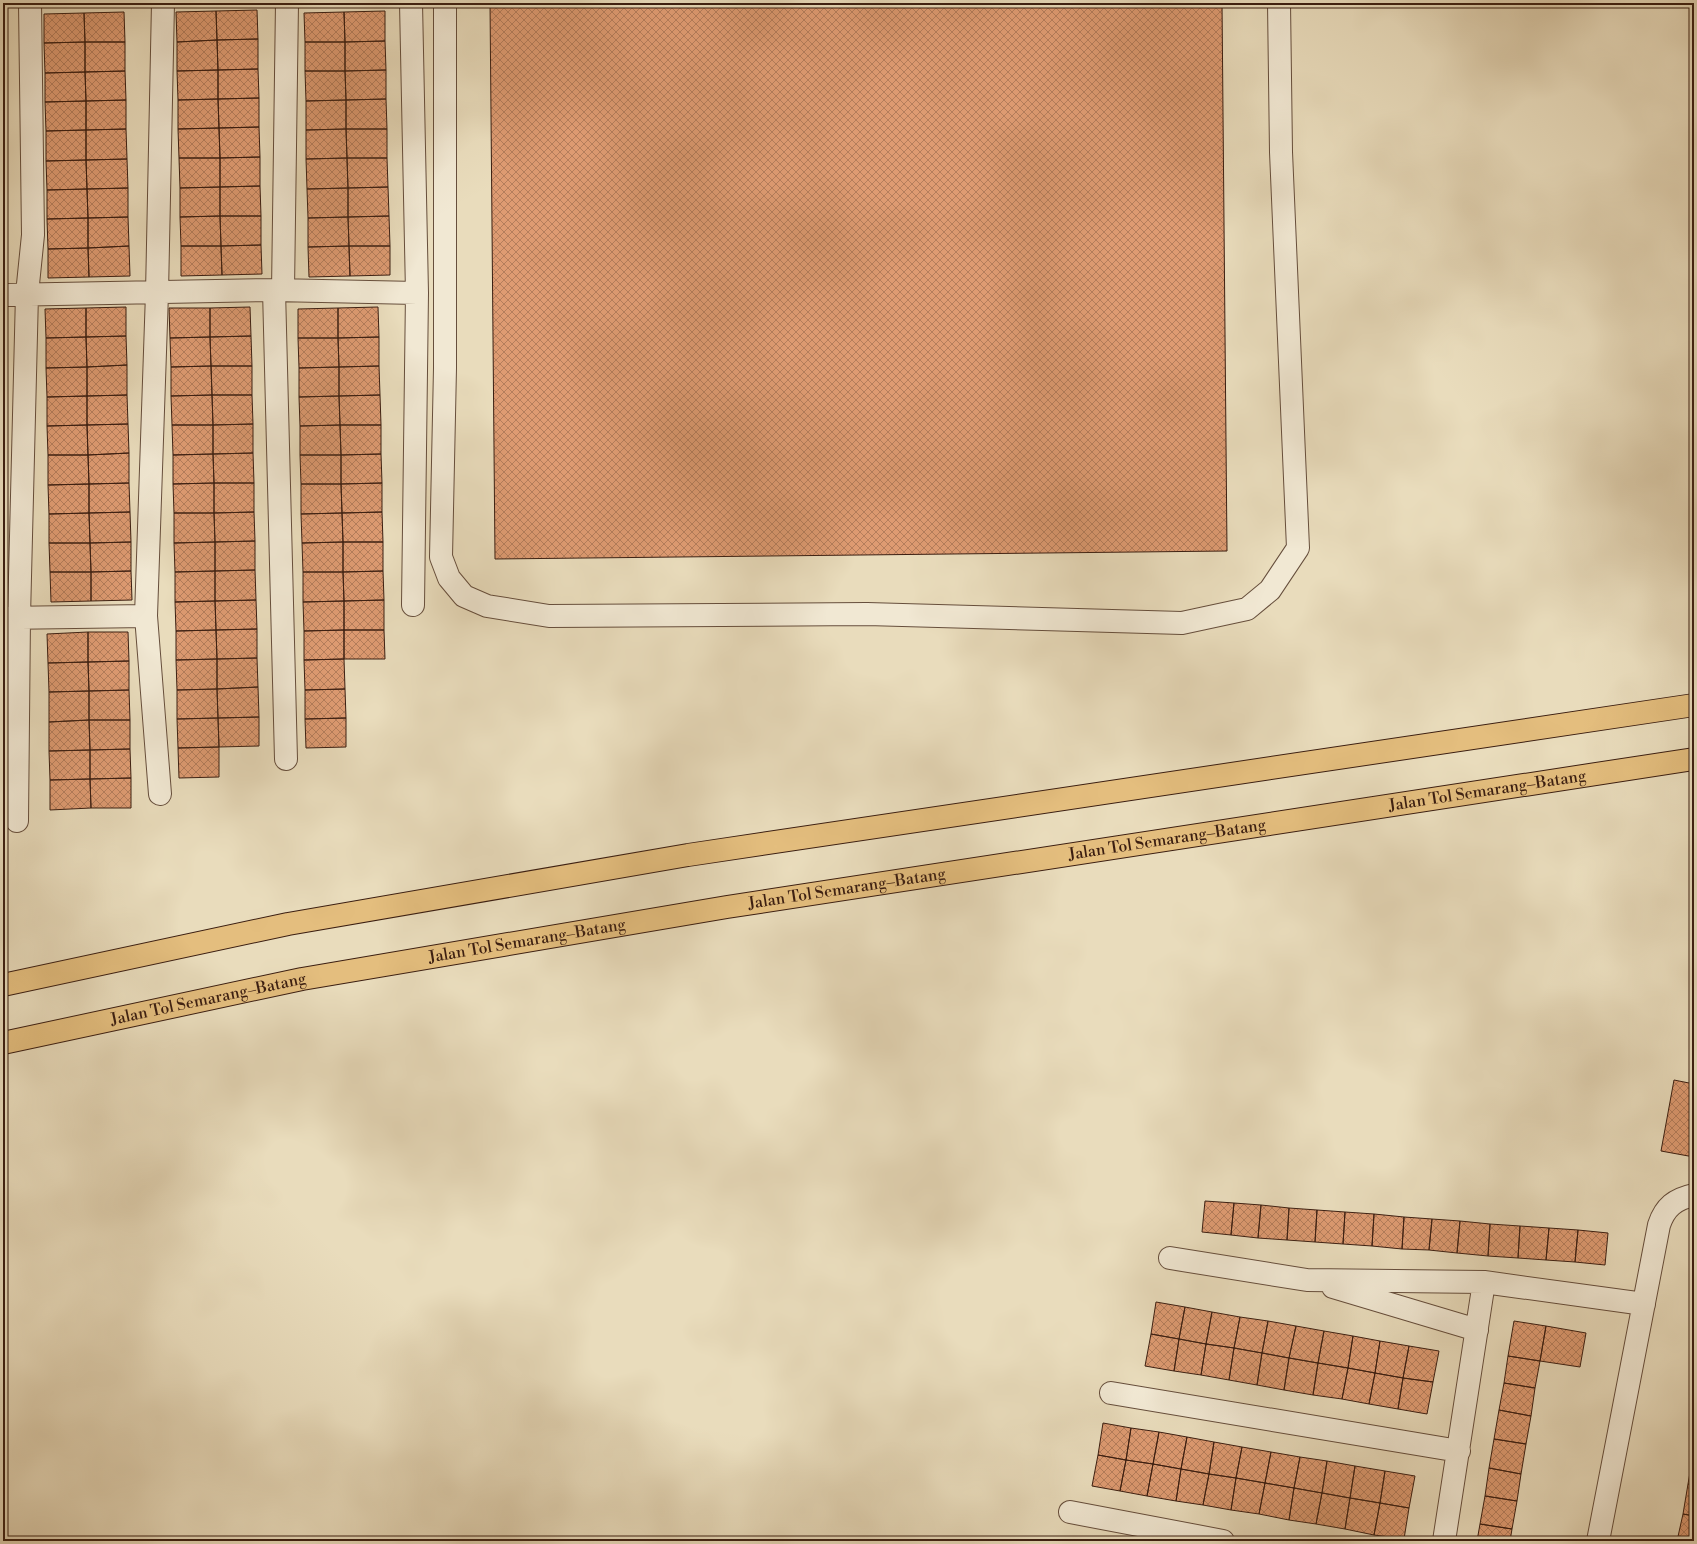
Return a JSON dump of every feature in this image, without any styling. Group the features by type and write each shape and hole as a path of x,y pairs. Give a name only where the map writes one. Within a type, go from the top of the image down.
{"highway":[{"path":"3,985 288,924 680,856 1694,705"},
{"name":"Jalan Tol Semarang–Batang","path":"3,1043 302,979 727,907 1694,759"}],"street":[{"path":"17,821 11,617 27,294 33,235 30,3"},
{"path":"160,794 146,616 157,293 163,3"},
{"path":"286,759 279,290 287,3"},
{"path":"411,3 417,293 413,606"},
{"path":"446,3 445,368 441,557 449,578 464,596 487,606 549,616 867,614 1182,623 1247,609 1270,590 1298,548 1281,152 1279,3"},
{"path":"3,295 279,290 417,293"},
{"path":"11,617 146,616"},
{"path":"1598,1541 1659,1225 1663,1213 1677,1201 1694,1195"},
{"path":"1170,1258 1307,1280 1477,1330"},
{"path":"1307,1280 1484,1282 1644,1304"},
{"path":"1444,1541 1484,1282"},
{"path":"1111,1393 1459,1450"},
{"path":"1070,1512 1223,1541"}],"building":[{"path":"490,3 1222,3 1227,551 495,559"},
{"path":"257,10 258,39 217,40 216,11"},
{"path":"216,11 217,40 177,42 176,12"},
{"path":"385,11 385,41 345,42 344,12"},
{"path":"124,12 125,42 85,42 84,13"},
{"path":"344,12 345,42 305,42 304,13"},
{"path":"84,13 85,42 44,43 44,14"},
{"path":"258,39 258,69 218,70 217,40"},
{"path":"217,40 218,70 177,71 177,42"},
{"path":"385,41 386,70 345,71 345,42"},
{"path":"85,42 85,72 45,73 44,43"},
{"path":"85,42 125,42 125,71 85,72"},
{"path":"305,42 345,42 345,71 305,71"},
{"path":"258,69 259,98 218,99 218,70"},
{"path":"218,70 218,99 178,100 177,71"},
{"path":"386,70 386,99 346,100 345,71"},
{"path":"125,71 126,100 86,101 85,72"},
{"path":"305,71 345,71 346,100 306,101"},
{"path":"85,72 86,101 45,102 45,73"},
{"path":"259,98 259,127 219,128 218,99"},
{"path":"218,99 219,128 178,129 178,100"},
{"path":"386,99 387,129 346,129 346,100"},
{"path":"126,100 126,129 86,130 86,101"},
{"path":"346,100 346,129 306,130 306,101"},
{"path":"86,101 86,130 46,131 45,102"},
{"path":"259,127 260,157 220,158 219,128"},
{"path":"219,128 220,158 179,158 178,129"},
{"path":"126,129 127,159 86,160 86,130"},
{"path":"346,129 387,129 387,158 347,158"},
{"path":"346,129 347,158 306,159 306,130"},
{"path":"86,130 86,160 46,161 46,131"},
{"path":"260,157 260,186 220,187 220,158"},
{"path":"179,158 220,158 220,187 180,188"},
{"path":"347,158 387,158 388,187 348,188"},
{"path":"347,158 348,188 307,189 306,159"},
{"path":"127,159 128,188 87,189 86,160"},
{"path":"86,160 87,189 47,190 46,161"},
{"path":"260,186 261,216 220,216 220,187"},
{"path":"220,187 220,216 180,217 180,188"},
{"path":"388,187 389,216 348,217 348,188"},
{"path":"128,188 128,217 88,218 87,189"},
{"path":"348,188 348,217 308,218 307,189"},
{"path":"87,189 88,218 47,219 47,190"},
{"path":"220,216 261,216 261,245 221,246"},
{"path":"220,216 221,246 181,246 180,217"},
{"path":"389,216 390,246 349,246 348,217"},
{"path":"128,217 129,246 88,248 88,218"},
{"path":"348,217 349,246 308,247 308,218"},
{"path":"88,218 88,248 48,249 47,219"},
{"path":"261,245 262,274 222,275 221,246"},
{"path":"129,246 130,276 89,277 88,248"},
{"path":"181,246 221,246 222,275 181,276"},
{"path":"349,246 390,246 390,275 350,276"},
{"path":"349,246 350,276 309,277 308,247"},
{"path":"88,248 89,277 48,278 48,249"},
{"path":"3,252 5,252 5,282 3,282"},
{"path":"126,307 126,336 86,337 86,308"},
{"path":"250,307 251,336 210,337 210,308"},
{"path":"378,307 379,337 338,338 338,308"},
{"path":"86,308 86,337 46,338 45,309"},
{"path":"169,308 210,308 210,337 170,338"},
{"path":"338,308 338,338 298,338 298,309"},
{"path":"126,336 127,365 87,367 86,337"},
{"path":"251,336 252,366 211,366 210,337"},
{"path":"86,337 87,367 46,368 46,338"},
{"path":"210,337 211,366 171,367 170,338"},
{"path":"379,337 379,366 339,367 338,338"},
{"path":"298,338 338,338 339,367 299,368"},
{"path":"127,365 127,395 87,396 87,367"},
{"path":"211,366 252,366 252,395 212,395"},
{"path":"211,366 212,395 171,396 171,367"},
{"path":"379,366 380,395 339,396 339,367"},
{"path":"87,367 87,396 47,397 46,368"},
{"path":"339,367 339,396 299,397 299,368"},
{"path":"127,395 128,424 87,425 87,396"},
{"path":"212,395 252,395 253,424 213,425"},
{"path":"212,395 213,425 172,425 171,396"},
{"path":"380,395 381,425 340,425 339,396"},
{"path":"87,396 87,425 47,426 47,397"},
{"path":"339,396 340,425 300,426 299,397"},
{"path":"128,424 129,453 88,455 87,425"},
{"path":"253,424 253,453 213,454 213,425"},
{"path":"87,425 88,455 48,455 47,426"},
{"path":"172,425 213,425 213,454 173,455"},
{"path":"340,425 381,425 381,454 341,455"},
{"path":"340,425 341,455 300,455 300,426"},
{"path":"129,453 129,483 89,484 88,455"},
{"path":"253,453 254,483 214,483 213,454"},
{"path":"213,454 214,483 173,484 173,455"},
{"path":"381,454 382,483 341,484 341,455"},
{"path":"48,455 88,455 89,484 48,485"},
{"path":"300,455 341,455 341,484 301,484"},
{"path":"129,483 130,512 89,513 89,484"},
{"path":"214,483 254,483 254,512 214,513"},
{"path":"214,483 214,513 174,513 173,484"},
{"path":"382,483 382,512 342,513 341,484"},
{"path":"89,484 89,513 49,514 48,485"},
{"path":"301,484 341,484 342,513 301,514"},
{"path":"130,512 131,542 90,543 89,513"},
{"path":"254,512 255,541 215,542 214,513"},
{"path":"382,512 383,542 343,542 342,513"},
{"path":"89,513 90,543 49,543 49,514"},
{"path":"174,513 214,513 215,542 174,543"},
{"path":"342,513 343,542 302,543 301,514"},
{"path":"255,541 255,570 215,571 215,542"},
{"path":"131,542 131,571 91,572 90,543"},
{"path":"215,542 215,571 175,572 174,543"},
{"path":"343,542 383,542 383,571 343,572"},
{"path":"343,542 343,572 303,572 302,543"},
{"path":"49,543 90,543 91,572 50,572"},
{"path":"255,570 256,600 215,601 215,571"},
{"path":"131,571 132,600 91,601 91,572"},
{"path":"215,571 215,601 175,602 175,572"},
{"path":"383,571 384,600 344,601 343,572"},
{"path":"50,572 91,572 91,601 51,602"},
{"path":"303,572 343,572 344,601 303,602"},
{"path":"256,600 257,629 216,630 215,601"},
{"path":"384,600 384,630 344,630 344,601"},
{"path":"215,601 216,630 176,631 175,602"},
{"path":"344,601 344,630 304,631 303,602"},
{"path":"257,629 257,658 217,659 216,630"},
{"path":"216,630 217,659 176,660 176,631"},
{"path":"344,630 344,659 304,660 304,631"},
{"path":"344,630 384,630 385,659 344,659"},
{"path":"88,632 128,632 129,661 88,662"},
{"path":"88,632 88,662 48,663 47,634"},
{"path":"257,658 258,687 217,689 217,659"},
{"path":"217,659 217,689 177,690 176,660"},
{"path":"344,659 345,689 305,690 304,660"},
{"path":"129,661 129,690 89,691 88,662"},
{"path":"88,662 89,691 49,692 48,663"},
{"path":"258,687 259,717 218,718 217,689"},
{"path":"217,689 218,718 177,719 177,690"},
{"path":"345,689 346,718 305,719 305,690"},
{"path":"129,690 130,720 89,720 89,691"},
{"path":"89,691 89,720 49,722 49,692"},
{"path":"259,717 259,746 219,747 218,718"},
{"path":"218,718 219,747 178,748 177,719"},
{"path":"346,718 346,747 306,748 305,719"},
{"path":"89,720 130,720 130,749 90,750"},
{"path":"89,720 90,750 49,751 49,722"},
{"path":"219,747 219,777 179,778 178,748"},
{"path":"130,749 131,778 90,779 90,750"},
{"path":"90,750 90,779 50,780 49,751"},
{"path":"131,778 131,808 91,808 90,779"},
{"path":"90,779 91,808 50,810 50,780"},
{"path":"1674,1080 1694,1084 1694,1157 1661,1151"},
{"path":"1205,1201 1234,1203 1231,1235 1202,1232"},
{"path":"1234,1203 1261,1205 1258,1238 1231,1235"},
{"path":"1261,1205 1289,1208 1287,1240 1258,1238"},
{"path":"1289,1208 1317,1210 1315,1242 1287,1240"},
{"path":"1317,1210 1345,1212 1343,1244 1315,1242"},
{"path":"1345,1212 1374,1214 1372,1246 1343,1244"},
{"path":"1374,1214 1404,1217 1402,1249 1372,1246"},
{"path":"1404,1217 1432,1219 1429,1250 1402,1249"},
{"path":"1432,1219 1460,1221 1457,1253 1429,1250"},
{"path":"1460,1221 1490,1224 1488,1256 1457,1253"},
{"path":"1490,1224 1520,1226 1518,1258 1488,1256"},
{"path":"1520,1226 1549,1228 1546,1260 1518,1258"},
{"path":"1549,1228 1578,1230 1575,1262 1546,1260"},
{"path":"1578,1230 1608,1233 1605,1265 1575,1262"},
{"path":"1156,1302 1185,1307 1179,1339 1151,1334"},
{"path":"1185,1307 1212,1312 1206,1344 1179,1339"},
{"path":"1212,1312 1240,1317 1234,1348 1206,1344"},
{"path":"1240,1317 1268,1321 1262,1353 1234,1348"},
{"path":"1268,1321 1296,1326 1289,1358 1262,1353"},
{"path":"1514,1321 1546,1326 1540,1361 1508,1356"},
{"path":"1296,1326 1324,1331 1318,1363 1289,1358"},
{"path":"1546,1326 1586,1333 1580,1367 1540,1361"},
{"path":"1324,1331 1353,1336 1348,1368 1318,1363"},
{"path":"1151,1334 1179,1339 1174,1371 1145,1366"},
{"path":"1353,1336 1380,1341 1375,1373 1348,1368"},
{"path":"1179,1339 1206,1344 1201,1375 1174,1371"},
{"path":"1380,1341 1409,1346 1403,1378 1375,1373"},
{"path":"1206,1344 1234,1348 1229,1380 1201,1375"},
{"path":"1409,1346 1439,1351 1433,1382 1403,1378"},
{"path":"1234,1348 1262,1353 1257,1385 1229,1380"},
{"path":"1262,1353 1289,1358 1284,1390 1257,1385"},
{"path":"1508,1356 1540,1361 1535,1388 1504,1383"},
{"path":"1289,1358 1318,1363 1313,1395 1284,1390"},
{"path":"1318,1363 1348,1368 1342,1399 1313,1395"},
{"path":"1348,1368 1375,1373 1369,1404 1342,1399"},
{"path":"1375,1373 1403,1378 1398,1409 1369,1404"},
{"path":"1403,1378 1433,1382 1427,1414 1398,1409"},
{"path":"1504,1383 1535,1388 1531,1416 1499,1410"},
{"path":"1499,1410 1531,1416 1526,1444 1494,1439"},
{"path":"1103,1423 1131,1428 1126,1460 1098,1455"},
{"path":"1131,1428 1159,1432 1153,1464 1126,1460"},
{"path":"1159,1432 1187,1437 1181,1469 1153,1464"},
{"path":"1187,1437 1214,1442 1209,1474 1181,1469"},
{"path":"1494,1439 1526,1444 1521,1474 1489,1468"},
{"path":"1214,1442 1242,1447 1236,1478 1209,1474"},
{"path":"1242,1447 1271,1452 1265,1483 1236,1478"},
{"path":"1271,1452 1300,1457 1294,1488 1265,1483"},
{"path":"1098,1455 1126,1460 1120,1491 1092,1486"},
{"path":"1694,1455 1694,1485 1688,1484"},
{"path":"1300,1457 1327,1461 1322,1493 1294,1488"},
{"path":"1126,1460 1153,1464 1147,1496 1120,1491"},
{"path":"1327,1461 1355,1466 1350,1498 1322,1493"},
{"path":"1153,1464 1181,1469 1176,1501 1147,1496"},
{"path":"1355,1466 1385,1471 1380,1503 1350,1498"},
{"path":"1489,1468 1521,1474 1517,1501 1485,1496"},
{"path":"1181,1469 1209,1474 1203,1505 1176,1501"},
{"path":"1385,1471 1415,1476 1409,1508 1380,1503"},
{"path":"1209,1474 1236,1478 1231,1510 1203,1505"},
{"path":"1236,1478 1265,1483 1259,1514 1231,1510"},
{"path":"1265,1483 1294,1488 1289,1520 1259,1514"},
{"path":"1688,1484 1694,1485 1694,1516 1683,1514"},
{"path":"1294,1488 1322,1493 1316,1524 1289,1520"},
{"path":"1322,1493 1350,1498 1345,1529 1316,1524"},
{"path":"1485,1496 1517,1501 1512,1529 1480,1524"},
{"path":"1350,1498 1380,1503 1374,1535 1345,1529"},
{"path":"1380,1503 1409,1508 1404,1539 1374,1535"},
{"path":"1683,1514 1694,1516 1694,1541 1677,1541"},
{"path":"1480,1524 1512,1529 1510,1541 1477,1541"}]}
